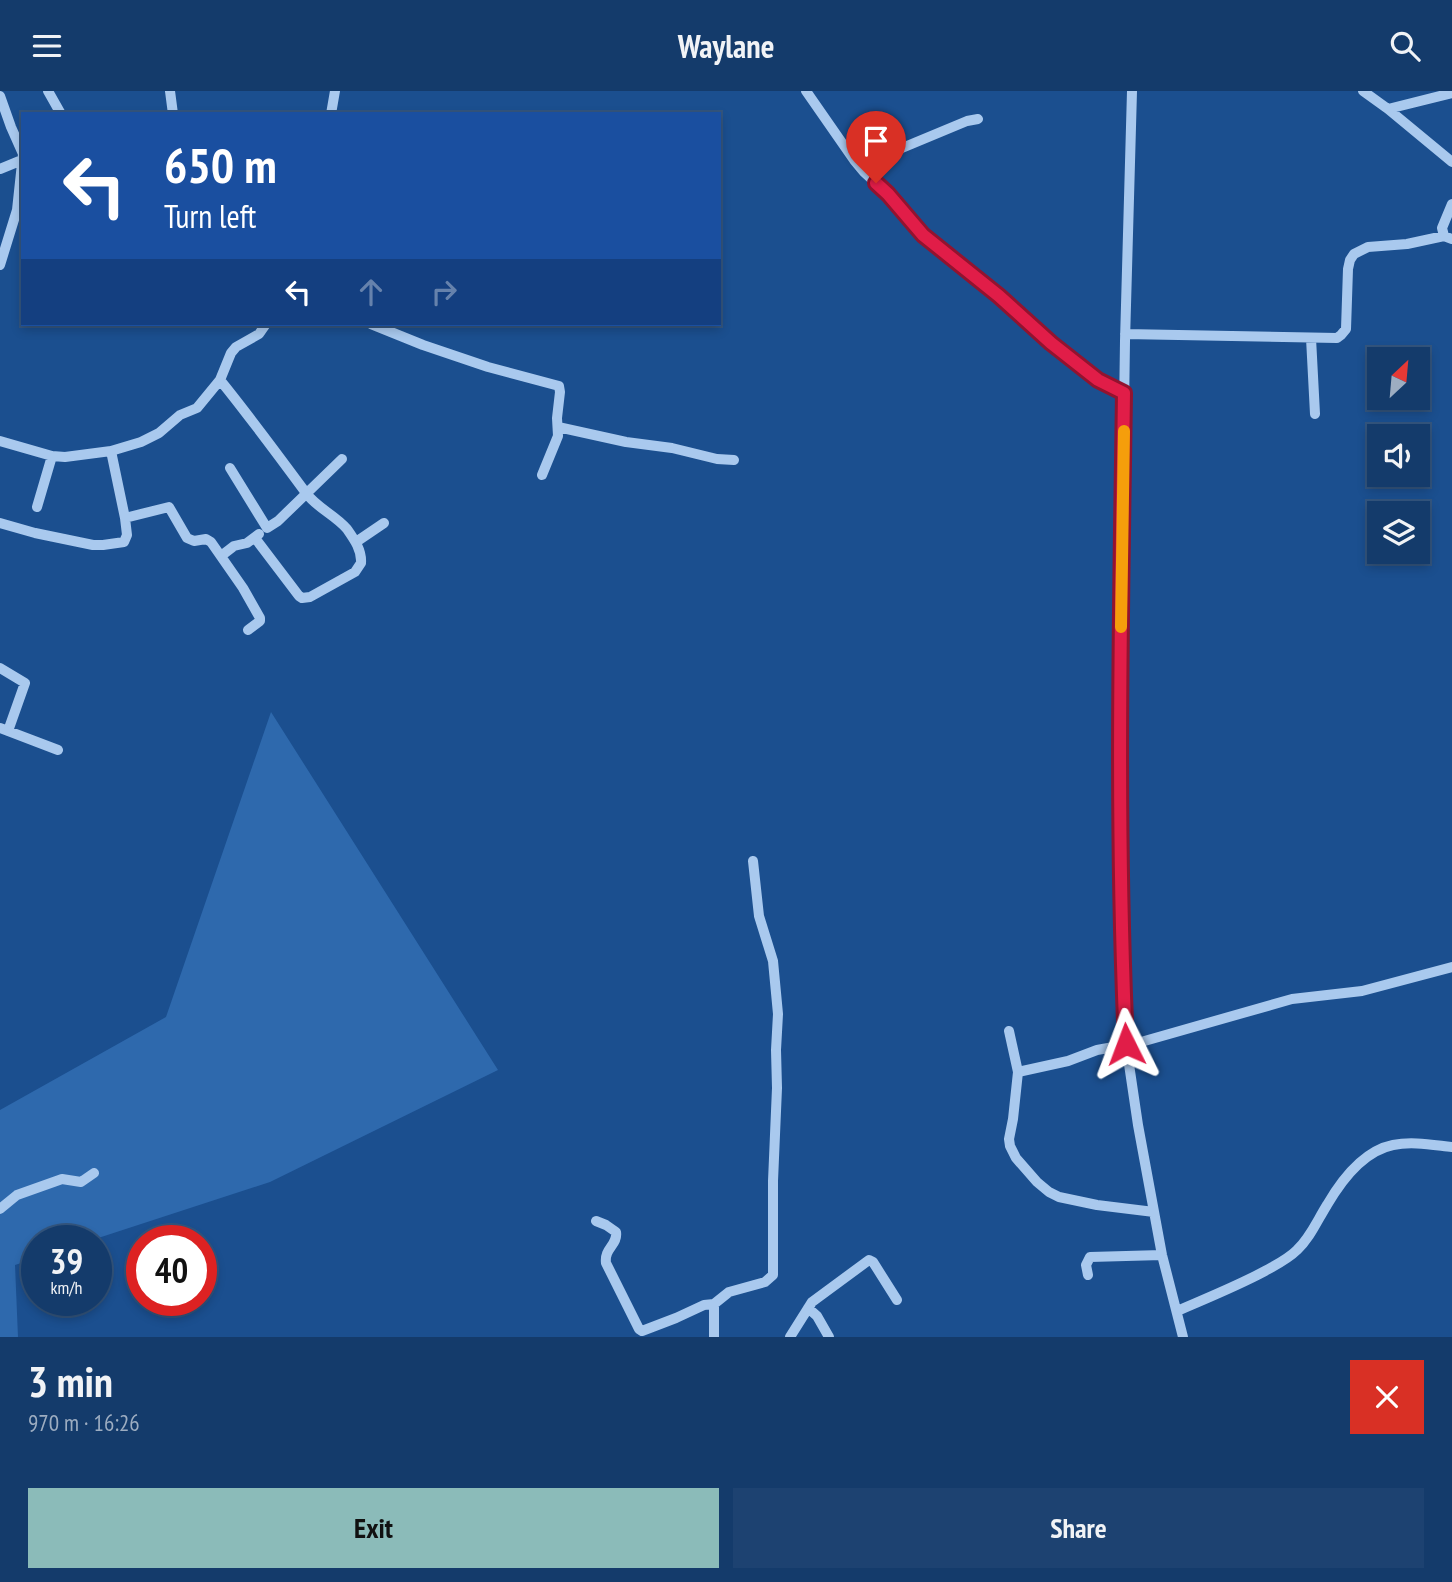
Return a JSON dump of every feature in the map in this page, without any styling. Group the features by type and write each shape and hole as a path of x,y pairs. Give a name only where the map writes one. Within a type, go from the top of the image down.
{"street":[{"path":"48,91 60,112"},
{"path":"170,91 173,112"},
{"path":"331,112 335,91"},
{"path":"806,91 864,172 888,194 923,235 1098,380 1124,393"},
{"path":"1132,91 1124,393 1121,943 1126,1044 1138,1125 1163,1255 1183,1337"},
{"path":"1363,91 1452,162"},
{"path":"1388,109 1452,93"},
{"path":"0,96 21,149"},
{"path":"864,172 868,165 890,153 978,119"},
{"path":"0,169 21,160"},
{"path":"0,265 17,210 21,170"},
{"path":"1125,334 1337,338 1346,329 1349,269 1354,254 1368,247 1448,238 1441,228 1452,204"},
{"path":"0,441 52,456 78,456 111,451 141,442 159,433 173,419 197,408 220,380 231,353 236,347 251,340 264,326"},
{"path":"376,326 488,367 559,386 558,436 542,475"},
{"path":"1311,338 1315,414"},
{"path":"220,380 307,493 343,525 356,542 361,558 359,568 310,597 299,596 255,538"},
{"path":"558,427 626,442 734,460"},
{"path":"0,523 93,545 124,542 127,535 125,518 111,451"},
{"path":"37,507 52,456"},
{"path":"221,556 234,546 247,543 278,521 342,459"},
{"path":"230,468 267,528"},
{"path":"125,518 169,507 187,538 194,541 206,539 211,542 260,618 257,625 248,629"},
{"path":"356,542 384,523"},
{"path":"0,668 24,683 4,730 58,750"},
{"path":"596,1221 617,1233 617,1238 606,1254 606,1263 640,1330 645,1331 704,1305 714,1304 729,1292 765,1282 774,1273 778,1014 773,961 759,916 753,861"},
{"path":"1018,1072 1068,1061 1097,1050 1141,1042 1292,999 1362,991 1452,967"},
{"path":"1009,1031 1018,1072 1009,1139 1016,1158 1037,1182 1059,1197 1154,1212"},
{"path":"1177,1311 1249,1279 1283,1261 1297,1250 1311,1233 1341,1182 1375,1152 1392,1145 1420,1143 1452,1147"},
{"path":"0,1209 17,1195 62,1179 81,1182 94,1173"},
{"path":"1088,1275 1086,1265 1090,1257 1163,1255"},
{"path":"790,1337 818,1297 869,1260 873,1262 897,1300"},
{"path":"714,1304 714,1337"},
{"path":"808,1308 817,1315 829,1337"}],"shaded area":[{"path":"271,712 498,1070 270,1182 138,1225 126,1225 126,1229 112,1234 112,1225 21,1225 21,1263 15,1265 18,1337 0,1337 0,1110 166,1017"}],"slow traffic":[{"path":"1121,627 1124,431"}],"route":[{"path":"876,183 923,235 1098,380 1124,393 1120,776 1121,943 1126,1044"}]}
